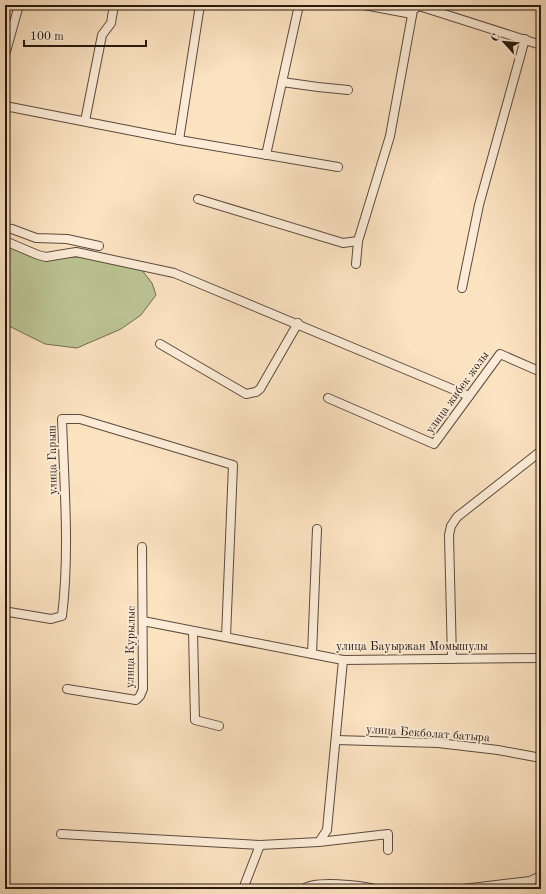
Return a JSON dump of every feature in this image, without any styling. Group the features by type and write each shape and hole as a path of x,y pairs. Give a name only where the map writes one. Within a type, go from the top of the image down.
{"street":[{"path":"5,55 19,5"},
{"path":"85,121 102,35 111,23 114,5"},
{"path":"179,140 200,5"},
{"path":"266,155 299,5"},
{"path":"364,5 412,14"},
{"path":"356,264 358,241 390,136 405,61 412,14 416,7 419,6 541,45"},
{"path":"462,288 479,205 525,39"},
{"path":"282,82 348,90"},
{"path":"5,106 179,140 338,167"},
{"path":"198,199 343,243 358,241"},
{"path":"5,228 12,228 36,238 67,238 99,246"},
{"path":"5,241 11,245 46,257 76,252 174,273 298,323 469,396"},
{"path":"160,344 246,394 256,392 260,389 298,323"},
{"name":"улица жибек жолы","path":"328,398 434,444 500,354 541,372"},
{"name":"улица Гарыш","path":"5,616 9,612 50,619 62,616 65,591 62,419 80,420 233,465 226,637"},
{"path":"452,659 449,535 451,526 458,516 541,451"},
{"path":"312,654 317,529"},
{"name":"улица Курылыс","path":"67,689 136,700 140,696 143,689 142,547"},
{"name":"улица Бауыржан Момышулы","path":"143,621 344,660 541,658"},
{"path":"193,631 196,720 219,726"},
{"path":"319,842 327,830 344,660"},
{"name":"улица Бекболат батыра","path":"336,740 438,743 498,750 541,758"},
{"path":"61,834 260,845 319,842 388,834 388,850"},
{"path":"243,889 260,845"},
{"path":"463,889 530,881 541,876"},
{"path":"303,889 307,886 315,884 367,886 376,889"}],"green space":[{"path":"5,246 64,257 79,257 141,269 152,283 156,295 141,315 121,329 77,348 45,344 5,324"}]}
